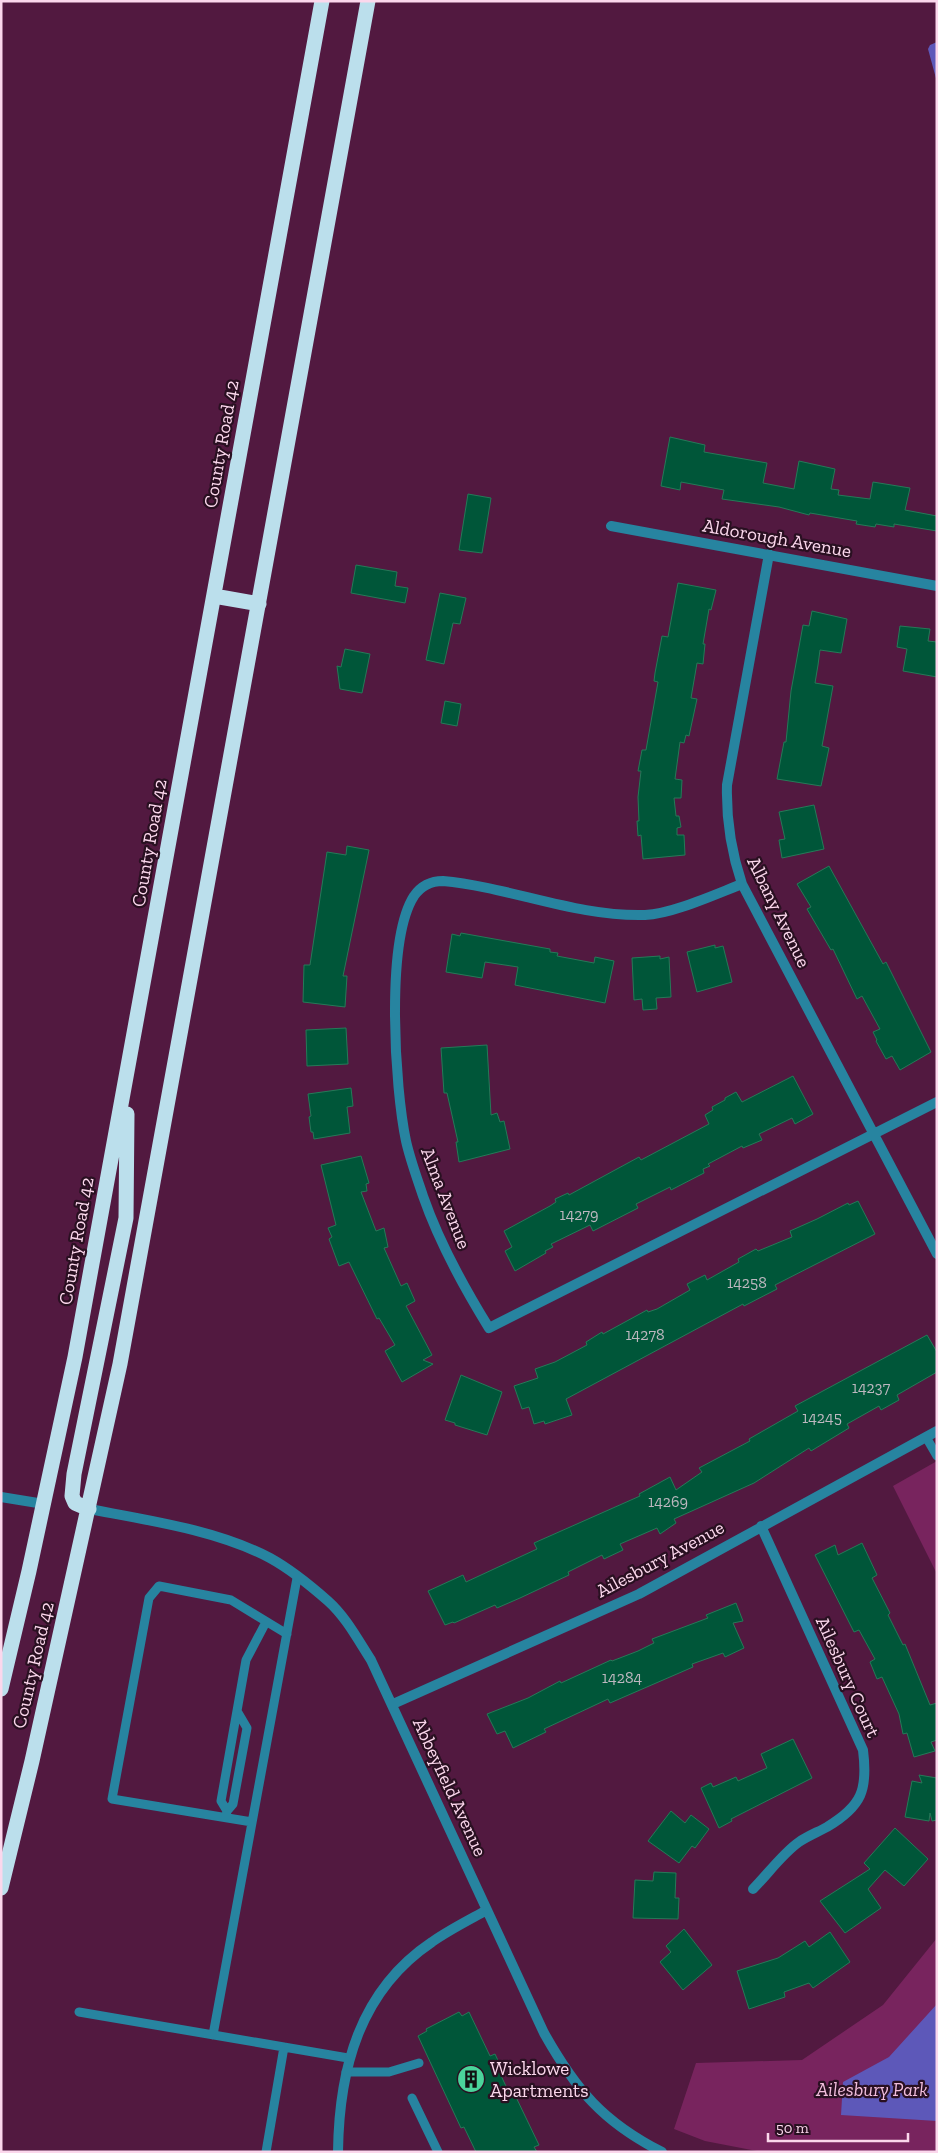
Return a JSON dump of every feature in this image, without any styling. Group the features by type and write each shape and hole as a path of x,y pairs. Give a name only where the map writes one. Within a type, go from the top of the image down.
{"highway":[{"name":"County Road 42","path":"1,1689 44,1504 75,1357 322,1"},
{"path":"214,596 259,604 368,1"},
{"name":"County Road 42","path":"1,1888 105,1436 136,1281 259,604"},
{"path":"89,1509 75,1503 72,1496 74,1474 126,1218 128,1070"}],"street":[{"name":"Aldorough Avenue","path":"611,526 937,586"},
{"name":"Albany Avenue","path":"769,554 726,785 729,835 734,860 742,884 937,1254"},
{"name":"Alma Avenue","path":"742,884 685,906 646,915 602,913 442,881 430,882 414,897 406,919 398,957 395,1016 397,1078 406,1141 423,1197 461,1282 489,1328 874,1135"},
{"path":"874,1135 937,1102"},
{"name":"Ailesbury Avenue","path":"393,1704 638,1594 937,1431"},
{"path":"1,1497 44,1504"},
{"name":"Abbeyfield Avenue","path":"89,1509 191,1530 235,1544 270,1558 329,1602 350,1627 371,1660 544,2033 563,2068 585,2097 611,2121 662,2152"},
{"name":"Ailesbury Court","path":"753,1889 798,1842 829,1826 852,1809 862,1791 865,1771 863,1750 761,1526"},
{"path":"338,2152 338,2120 348,2058 358,2032 378,1996 401,1968 431,1943 487,1910"}],"lane":[{"path":"926,1437 937,1456"},
{"path":"213,2035 297,1578"},
{"path":"252,1822 226,1814 112,1799 149,1598 159,1586 231,1600 287,1634"},
{"path":"226,1814 221,1801 246,1660 266,1622"},
{"path":"226,1814 233,1804 247,1728 237,1711"},
{"path":"79,2012 348,2058"},
{"path":"266,2152 284,2047"},
{"path":"346,2072 388,2072 420,2063"},
{"path":"412,2098 438,2152"}],"green space":[{"path":"937,1461 937,1574 893,1486"},
{"name":"Ailesbury Park","path":"937,1938 937,2152 762,2152 705,2141 674,2129 696,2063 802,2060 883,2005"}],"shaded area":[{"path":"937,42 937,82 928,49 930,45"},
{"path":"937,2004 937,2121 841,2115 843,2082 889,2057"}],"building":[{"path":"670,437 705,445 704,452 767,463 763,483 794,489 799,461 835,469 831,489 839,490 838,495 870,499 873,482 910,488 905,510 937,516 937,531 894,524 894,527 876,524 875,527 856,524 857,521 810,513 809,515 779,507 722,499 724,490 681,482 680,490 661,486"},
{"path":"468,494 491,498 482,553 459,550"},
{"path":"356,565 397,572 395,586 408,588 405,603 351,593"},
{"path":"678,583 716,590 711,610 709,609 703,644 705,644 703,664 697,663 691,698 697,699 689,736 686,735 684,743 680,742 675,779 682,780 681,798 674,798 676,816 679,816 681,827 677,828 677,835 684,835 685,855 643,859 641,835 638,836 637,821 639,821 638,797 641,771 638,771 642,750 646,750 658,682 654,681 662,636 668,637"},
{"path":"440,593 466,598 460,624 453,623 444,664 426,660"},
{"path":"812,611 847,619 841,653 820,650 815,683 833,686 822,746 829,748 821,786 777,779 784,742 786,742 791,691 803,625 809,626"},
{"path":"900,626 930,629 928,641 937,642 937,677 903,671 907,649 897,647"},
{"path":"345,649 370,654 362,693 340,689 337,666 341,667"},
{"path":"445,701 461,704 457,726 441,723"},
{"path":"814,805 824,849 782,858 779,840 785,839 779,812"},
{"path":"347,846 369,850 343,976 347,976 345,1007 303,1002 304,965 310,965 327,852 346,855"},
{"path":"829,866 883,964 886,962 931,1052 900,1070 892,1056 886,1059 876,1041 873,1032 880,1029 862,996 857,999 833,949 831,950 807,909 811,907 797,884"},
{"path":"461,933 550,949 550,952 558,953 557,956 594,963 595,957 614,961 605,1003 515,985 518,967 485,962 482,978 446,972 452,934 460,936"},
{"path":"715,945 715,948 723,946 732,982 697,992 687,952"},
{"path":"660,956 660,959 669,957 671,997 656,998 657,1009 643,1010 642,999 634,1000 632,958"},
{"path":"346,1028 348,1064 307,1066 306,1030"},
{"path":"487,1045 491,1115 497,1113 500,1122 504,1121 510,1149 459,1162 456,1142 458,1142 447,1093 444,1093 441,1048"},
{"path":"793,1076 813,1114 795,1124 792,1118 759,1134 762,1140 743,1148 742,1146 708,1164 710,1166 703,1169 704,1173 671,1190 670,1187 636,1204 638,1208 593,1231 590,1225 551,1244 553,1247 545,1251 546,1253 515,1271 505,1251 512,1247 504,1231 550,1206 556,1202 555,1199 568,1193 569,1195 639,1157 641,1160 709,1124 705,1115 713,1110 712,1107 736,1092 742,1102"},
{"path":"351,1088 353,1106 347,1107 350,1133 314,1139 309,1117 311,1116 308,1094"},
{"path":"361,1156 369,1183 366,1184 367,1191 361,1192 376,1231 384,1228 388,1247 384,1248 401,1286 407,1283 415,1301 406,1306 432,1355 423,1360 433,1364 402,1382 385,1351 395,1345 379,1318 377,1319 349,1262 339,1266 329,1239 332,1237 328,1228 336,1225 321,1165"},
{"path":"858,1201 875,1234 775,1285 777,1289 744,1306 743,1304 566,1399 572,1415 545,1424 544,1421 534,1424 529,1407 522,1409 514,1386 538,1378 535,1369 555,1362 587,1345 586,1342 602,1332 603,1334 647,1310 648,1312 657,1309 690,1290 687,1284 705,1275 707,1280 739,1262 738,1259 756,1249 758,1251 792,1237 790,1231 848,1203 849,1205"},
{"path":"927,1335 937,1352 937,1372 897,1395 899,1400 881,1410 879,1406 847,1424 849,1428 811,1451 809,1448 754,1483 674,1519 676,1523 660,1534 657,1528 620,1544 623,1550 604,1559 602,1555 568,1572 569,1575 520,1598 497,1608 495,1605 445,1625 428,1591 463,1575 466,1582 537,1549 534,1543 640,1496 639,1494 670,1477 676,1490 702,1472 699,1468 750,1441 749,1439 798,1411 795,1406"},
{"path":"461,1375 502,1392 487,1435 445,1420"},
{"path":"862,1543 877,1575 872,1578 890,1613 888,1615 903,1645 905,1644 930,1705 937,1703 937,1740 931,1742 935,1751 914,1757 907,1733 903,1734 899,1714 882,1677 877,1679 870,1662 875,1659 859,1630 854,1632 815,1555 835,1545 838,1555"},
{"path":"736,1603 743,1621 733,1623 744,1648 725,1657 723,1653 692,1664 693,1667 610,1703 608,1699 544,1729 546,1732 513,1748 505,1731 497,1734 487,1714 528,1698 560,1681 561,1683 611,1660 638,1651 654,1643 652,1639 708,1618 706,1615"},
{"path":"793,1739 812,1778 731,1819 732,1821 719,1828 701,1788 711,1783 713,1787 736,1777 738,1781 767,1768 761,1754"},
{"path":"919,1775 937,1778 937,1820 932,1821 930,1813 929,1821 905,1817 912,1781 922,1783"},
{"path":"671,1811 685,1823 691,1815 709,1829 695,1848 692,1846 679,1863 648,1841"},
{"path":"895,1828 928,1859 904,1886 885,1870 868,1889 881,1908 845,1933 820,1901 870,1869 864,1863"},
{"path":"654,1872 676,1873 675,1898 679,1898 678,1919 633,1918 635,1880 653,1881"},
{"path":"684,1929 712,1965 683,1990 660,1962 671,1952 666,1946"},
{"path":"830,1932 850,1962 813,1988 809,1983 784,1992 785,1997 749,2009 737,1971 778,1958 805,1941 809,1947"},
{"name":"Wicklowe Apartments","path":"459,2012 462,2016 469,2012 490,2056 495,2054 501,2067 498,2069 510,2095 514,2093 539,2145 534,2147 537,2152 476,2152 464,2127 461,2128 418,2036 427,2031 426,2029"}],"place":[{"name":"Wicklowe Apartments","path":"471,2079"}]}
